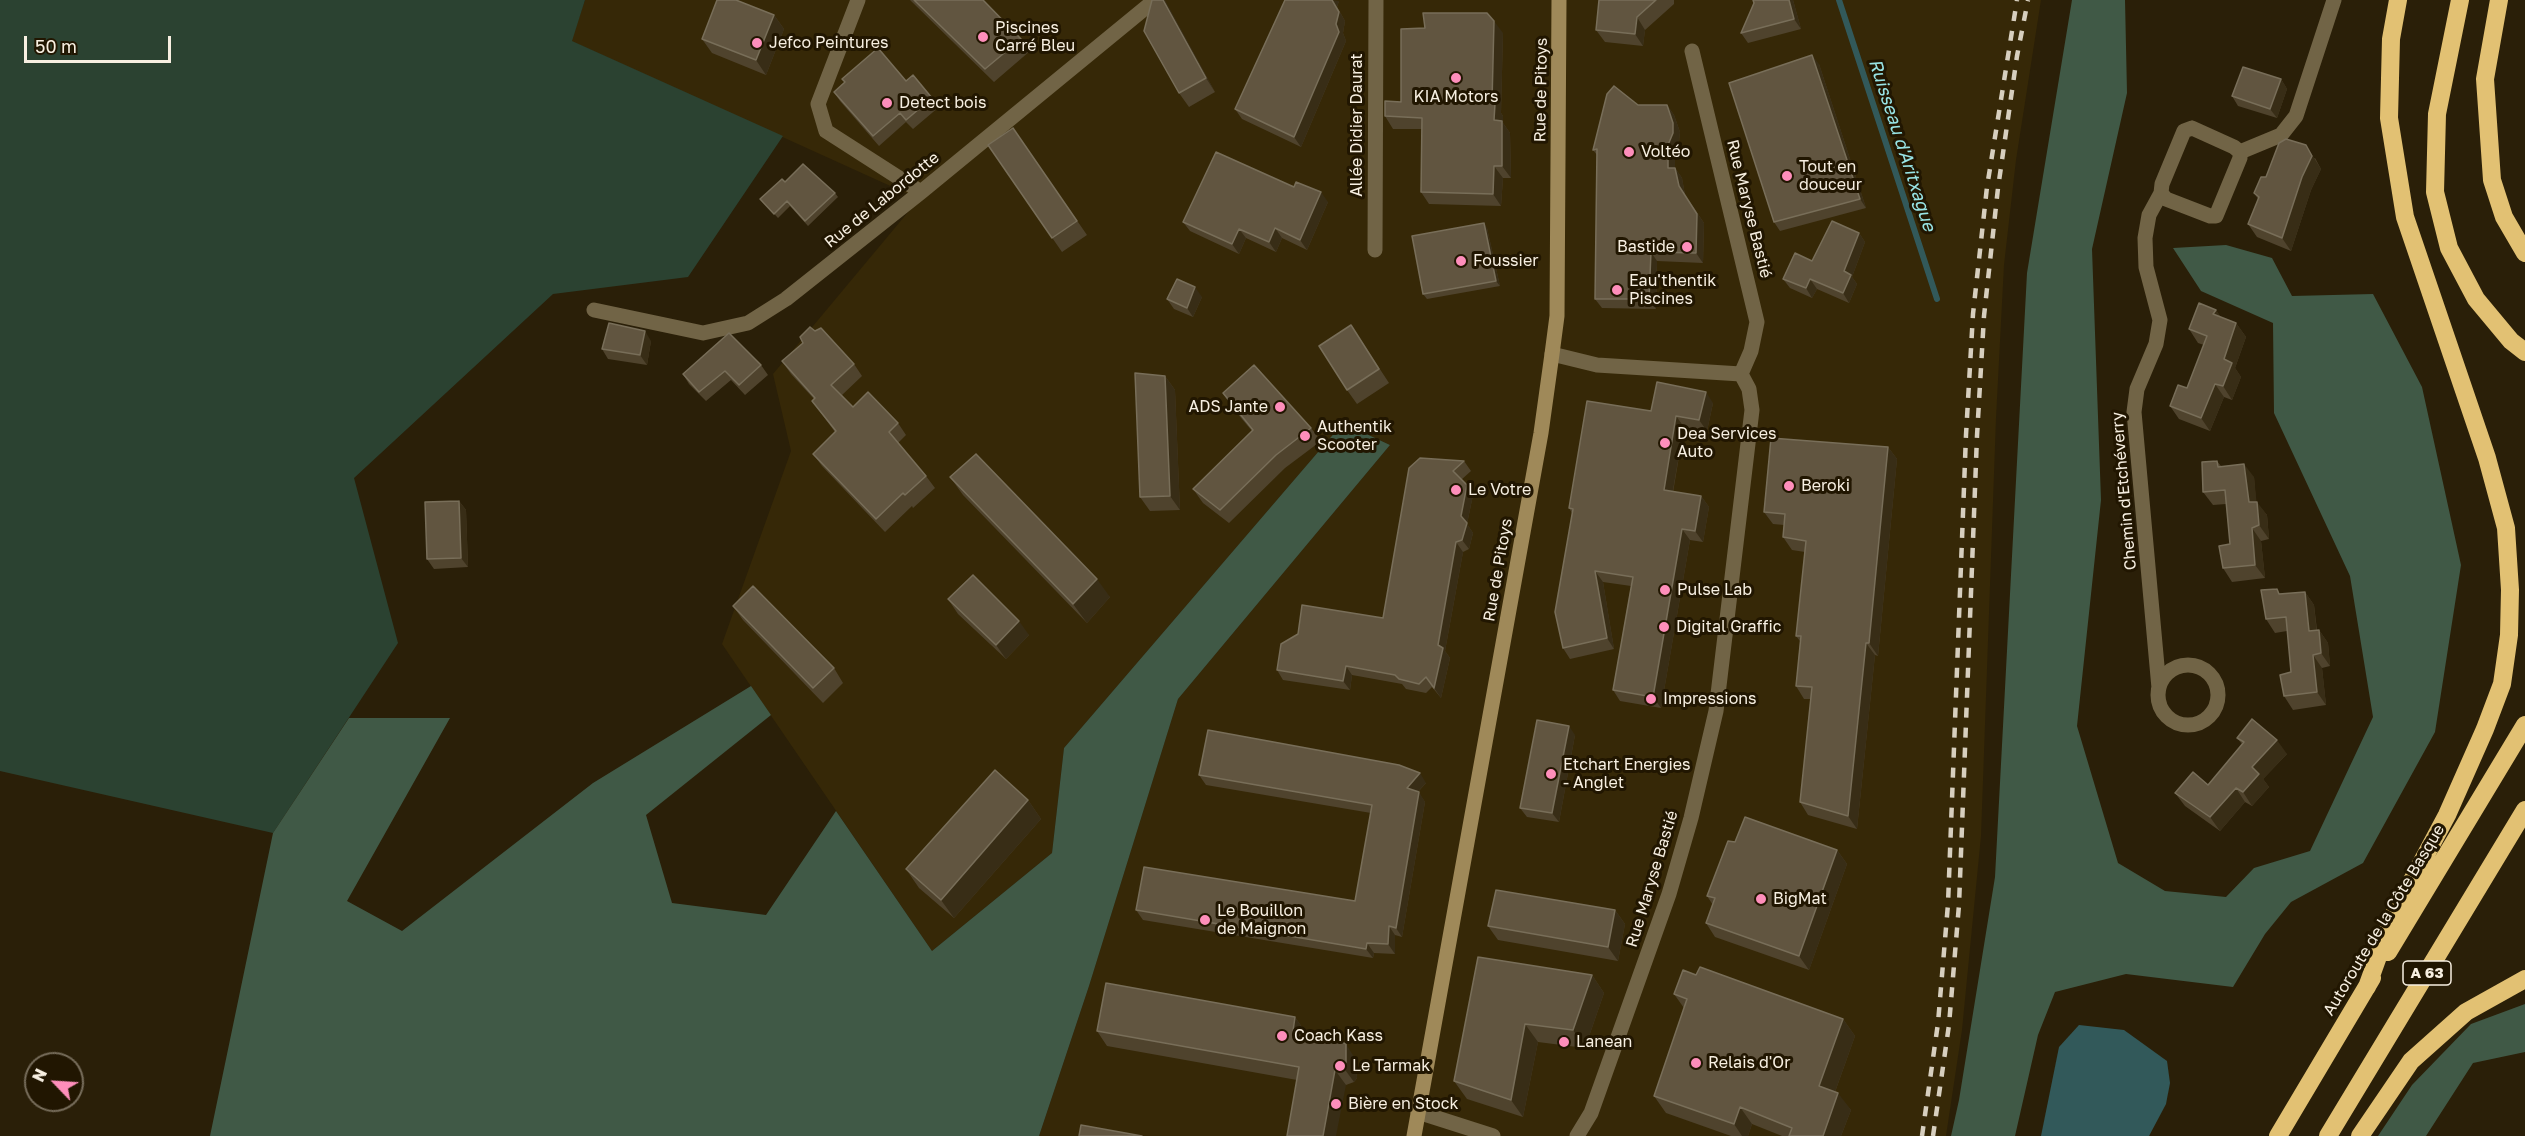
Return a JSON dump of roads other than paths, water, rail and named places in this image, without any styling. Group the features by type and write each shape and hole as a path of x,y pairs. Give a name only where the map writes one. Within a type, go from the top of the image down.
{"highway":[{"path":"2367,987 2392,918 2447,815 2485,729 2502,684 2509,635 2510,590 2506,528 2487,458 2405,217 2390,118 2391,39 2398,0"},
{"path":"2460,0 2437,114 2435,192 2449,248 2476,299 2511,341 2525,352"},
{"path":"2499,0 2485,79 2492,180 2504,218 2525,254"},
{"name":"Autoroute de la Côte Basque","path":"2278,1136 2525,725"},
{"name":"A 63","path":"2328,1136 2525,810"},
{"path":"2360,1136 2411,1061 2466,1012 2525,979"}],"street":[{"path":"858,0 818,104 826,130 921,192"},
{"name":"Rue de Labordotte","path":"594,310 703,333 748,323 786,299 921,192 1155,0"},
{"name":"Allée Didier Daurat","path":"1375,250 1376,0"},
{"path":"2161,194 2166,199 2210,216 2216,216 2240,158 2240,152 2281,135 2296,116 2334,0"},
{"name":"Rue de Pitoys","path":"1414,1136 1541,433 1557,316 1560,1"},
{"name":"Rue Maryse Bastié","path":"1577,1136 1591,1113 1670,894 1691,818 1716,711 1752,410 1749,389 1741,374 1751,351 1757,322 1692,51"},
{"name":"Chemin d'Etchéverry","path":"2159,688 2165,676 2175,668 2187,665 2199,667 2210,674 2217,684 2219,697 2216,709 2208,719 2196,725 2184,725 2172,721 2163,712 2159,700 2134,412 2137,389 2156,344 2160,320 2146,267 2145,238 2149,215 2161,194 2162,184 2184,131 2192,128 2240,152"},
{"path":"1552,354 1597,365 1741,374"},
{"path":"1418,1112 1493,1136"}],"water":[{"path":"2079,1025 2124,1030 2167,1061 2170,1083 2166,1104 2149,1136 2041,1136 2059,1047"}],"waterway":[{"name":"Ruisseau d'Aritxague","path":"1839,0 1937,299"}],"railway":[{"path":"1922,1136 1938,1023 1948,904 1966,435 1973,314 1987,187 2017,0"},
{"path":"1933,1136 1949,1025 1959,905 1977,436 1984,316 1998,188 2017,56 2028,0"}],"place":[{"name":"Piscines Carré Bleu","path":"983,37"},
{"name":"Jefco Peintures","path":"757,43"},
{"name":"KIA Motors","path":"1456,78"},
{"name":"Detect bois","path":"887,103"},
{"name":"Voltéo","path":"1629,152"},
{"name":"Tout en douceur","path":"1787,176"},
{"name":"Bastide","path":"1687,247"},
{"name":"Foussier","path":"1461,261"},
{"name":"Eau'thentik Piscines","path":"1617,290"},
{"name":"ADS Jante","path":"1280,407"},
{"name":"Authentik Scooter","path":"1305,436"},
{"name":"Dea Services Auto","path":"1665,443"},
{"name":"Beroki","path":"1789,486"},
{"name":"Le Votre","path":"1456,490"},
{"name":"Pulse Lab","path":"1665,590"},
{"name":"Digital Graffic","path":"1664,627"},
{"name":"Impressions","path":"1651,699"},
{"name":"Etchart Energies - Anglet","path":"1551,774"},
{"name":"BigMat","path":"1761,899"},
{"name":"Le Bouillon de Maignon","path":"1205,920"},
{"name":"Coach Kass","path":"1282,1036"},
{"name":"Lanean","path":"1564,1042"},
{"name":"Relais d'Or","path":"1696,1063"},
{"name":"Le Tarmak","path":"1340,1066"},
{"name":"Bière en Stock","path":"1336,1104"}]}
